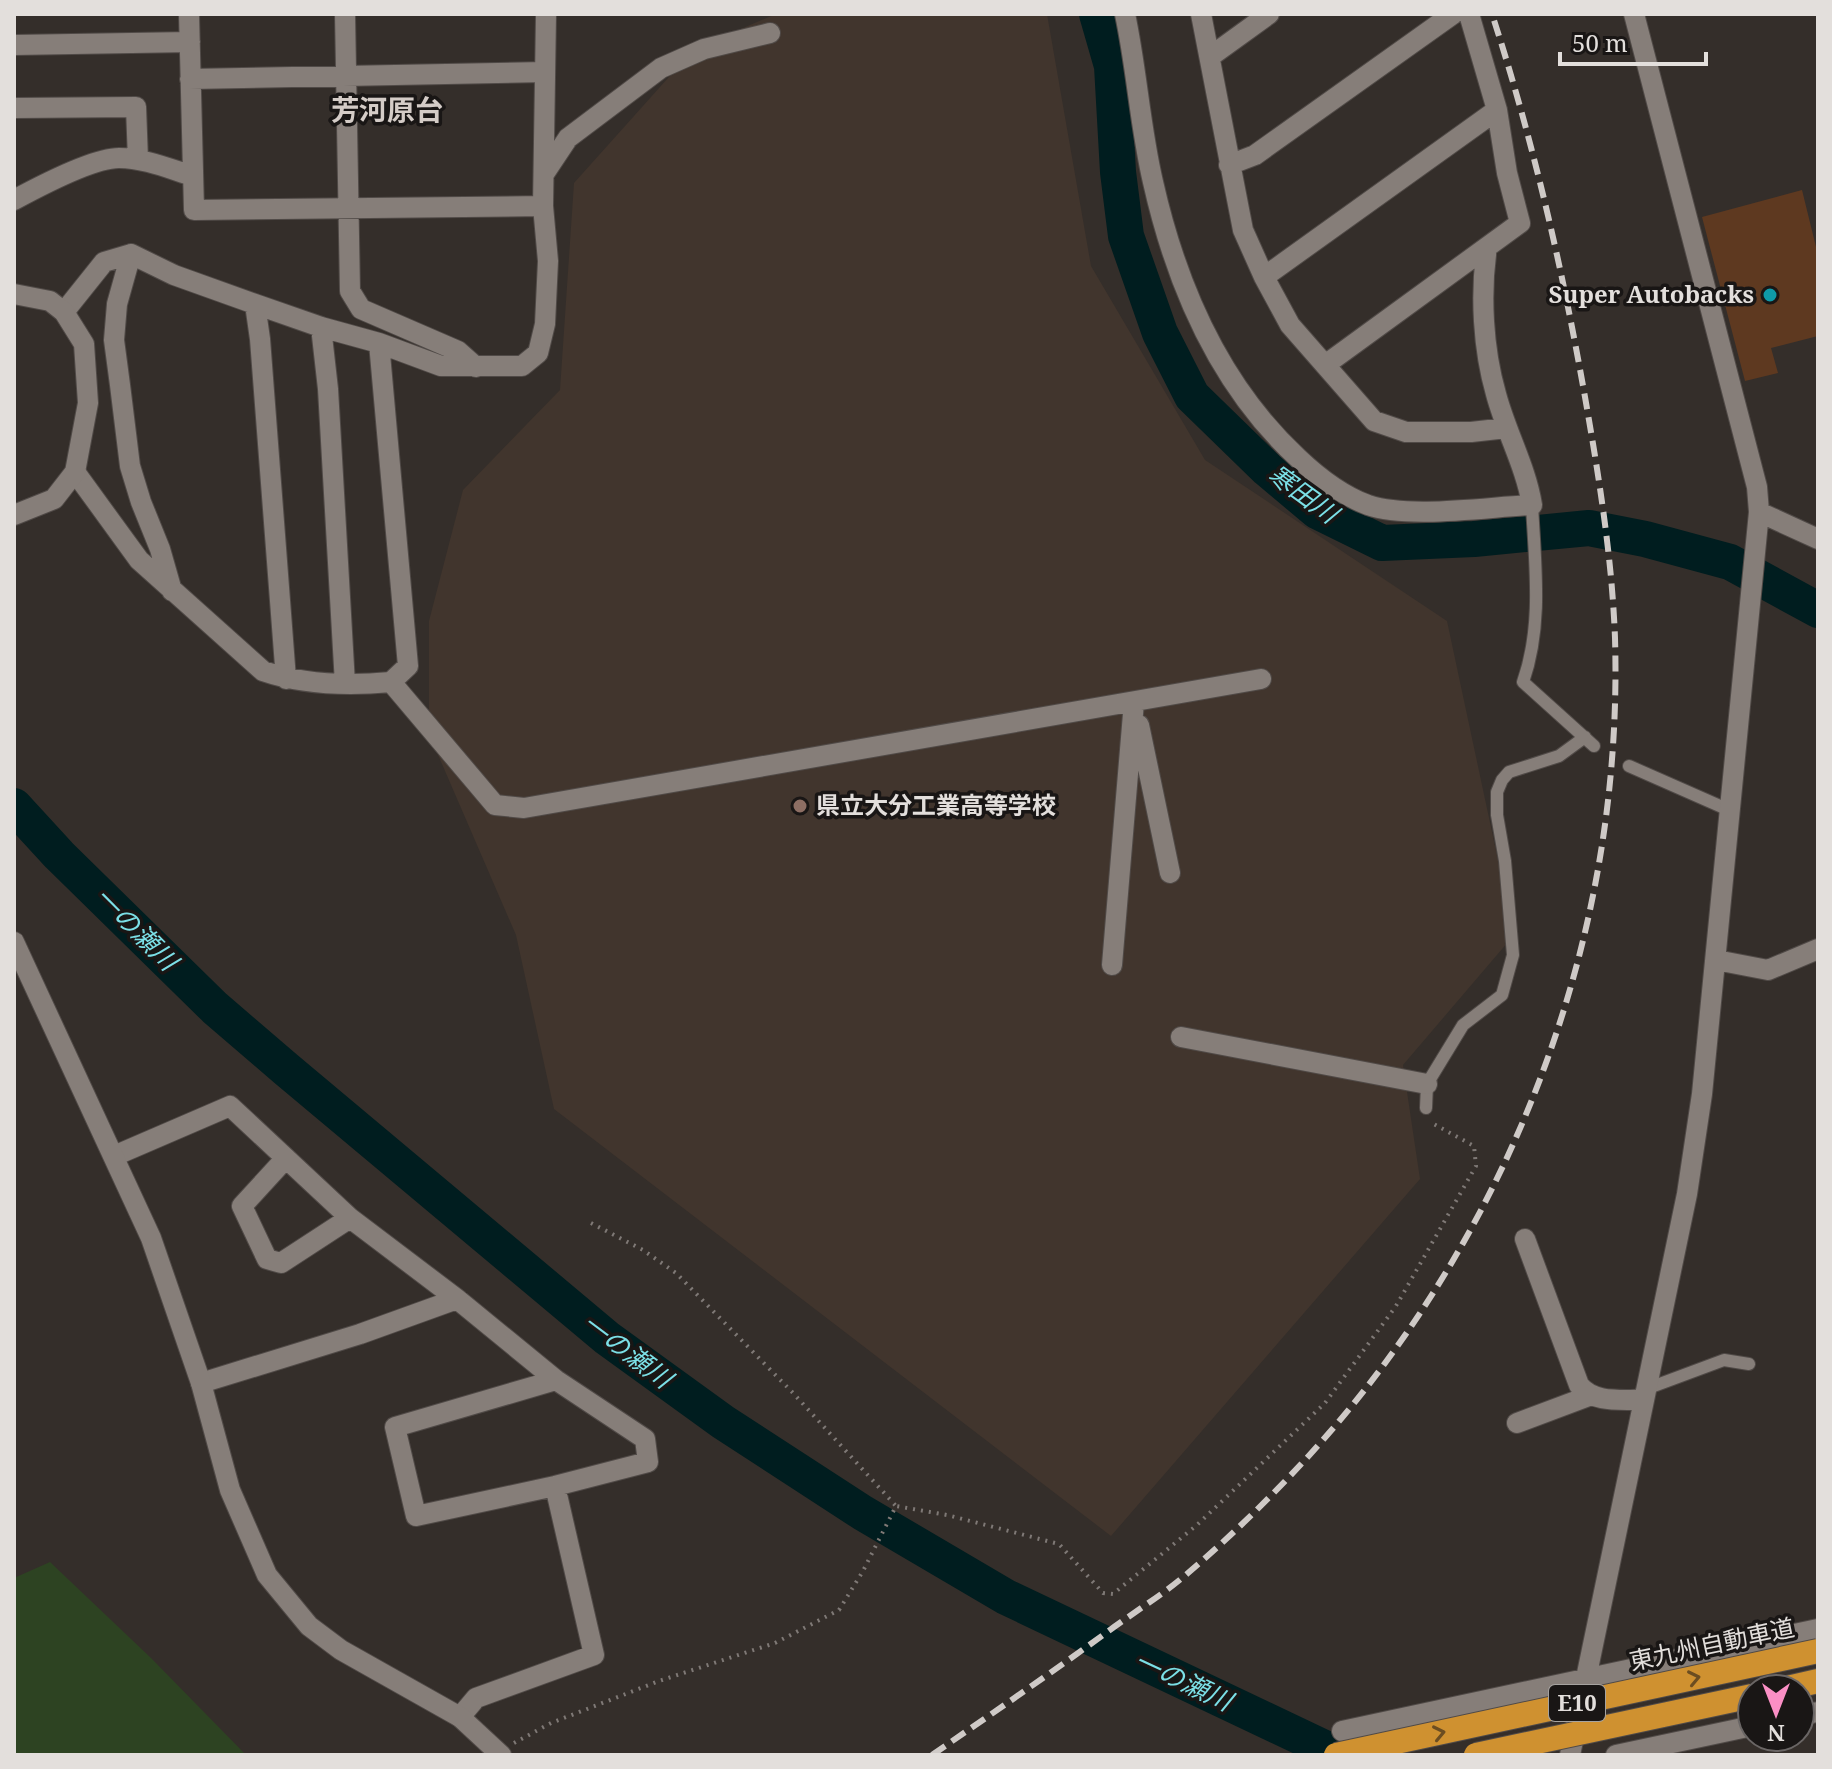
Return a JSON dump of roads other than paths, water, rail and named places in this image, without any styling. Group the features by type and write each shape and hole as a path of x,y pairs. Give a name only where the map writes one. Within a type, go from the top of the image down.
{"highway":[{"name":"東九州自動車道","path":"1336,1755 1818,1651"},
{"name":"E10","path":"1476,1755 1736,1699"}],"street":[{"path":"189,14 194,210 543,206"},
{"path":"345,14 350,291 361,309 458,351 476,367"},
{"path":"64,312 104,262 131,254 174,275 441,366 522,366 538,353 545,324 548,261 543,206 546,14"},
{"path":"1125,14 1147,152 1161,217 1181,278 1232,381 1246,401 1283,444 1328,485 1370,505 1396,509 1532,505 1529,486 1495,392 1487,351 1484,268 1487,247"},
{"path":"1201,14 1243,230 1290,325 1374,421 1406,432 1471,432 1507,428"},
{"path":"1211,56 1269,14"},
{"path":"1229,165 1255,155 1453,14"},
{"path":"1325,365 1520,223 1507,173 1497,110 1469,14"},
{"path":"1570,1755 1687,1194 1702,1094 1759,518 1757,487 1634,14"},
{"path":"544,174 568,138 661,68 704,49 770,33"},
{"path":"14,45 190,42"},
{"path":"190,79 545,72"},
{"path":"14,108 136,107 138,160"},
{"path":"1264,277 1497,110"},
{"path":"14,200 111,158 138,160 193,176"},
{"path":"131,254 117,304 114,340 130,466 172,591"},
{"path":"14,294 50,301 64,312 84,344 88,403 75,472 54,499 14,515"},
{"path":"255,304 286,679"},
{"path":"321,327 328,389 345,684"},
{"path":"75,472 139,560 263,671 286,679 345,684 391,682 408,666 379,343"},
{"path":"1759,518 1818,539"},
{"path":"391,682 495,805 524,808 1261,679"},
{"path":"1134,702 1170,873"},
{"path":"1112,965 1134,702"},
{"path":"14,942 151,1238 201,1383 230,1490 267,1575 309,1626 341,1650 460,1717 499,1753"},
{"path":"1716,960 1768,970 1818,949"},
{"path":"1181,1037 1427,1084"},
{"path":"114,1156 230,1106 350,1218 457,1299 556,1380 645,1439 648,1462 416,1516 395,1427 556,1380"},
{"path":"286,1158 242,1206 267,1259 281,1263 350,1218"},
{"path":"1525,1239 1576,1378 1589,1396"},
{"path":"201,1383 360,1334 457,1299"},
{"path":"1517,1423 1589,1396 1645,1394"},
{"path":"460,1717 476,1698 594,1655 555,1486"},
{"path":"1342,1731 1818,1629"},
{"path":"1616,1755 1736,1729"}],"lane":[{"path":"1426,1108 1427,1084 1463,1025 1502,995 1513,955 1505,861 1497,815 1497,792 1502,780 1509,772 1590,742 1523,682 1535,638 1532,505"},
{"path":"1629,766 1729,810"},
{"path":"1645,1394 1724,1360 1749,1364"}],"waterway":[{"name":"寒田川","path":"1097,14 1112,66 1118,172 1126,236 1160,333 1192,396 1267,469 1317,511 1382,543 1474,539 1589,528 1645,539 1730,562 1818,610"},
{"name":"一の瀬川","path":"14,806 59,855 215,1008 607,1338 723,1422 863,1513 1006,1597 1339,1755"}],"railway":[{"path":"932,1755 1188,1573 1290,1476 1377,1374 1440,1281 1495,1183 1540,1080 1575,973 1599,863 1613,751 1615,638 1611,578 1595,457 1567,300 1533,156 1492,14"}],"place":[{"name":"Super Autobacks","path":"1770,295"},
{"name":"県立大分工業高等学校","path":"800,806"}],"district":[{"name":"芳河原台","path":"387,110"}]}
